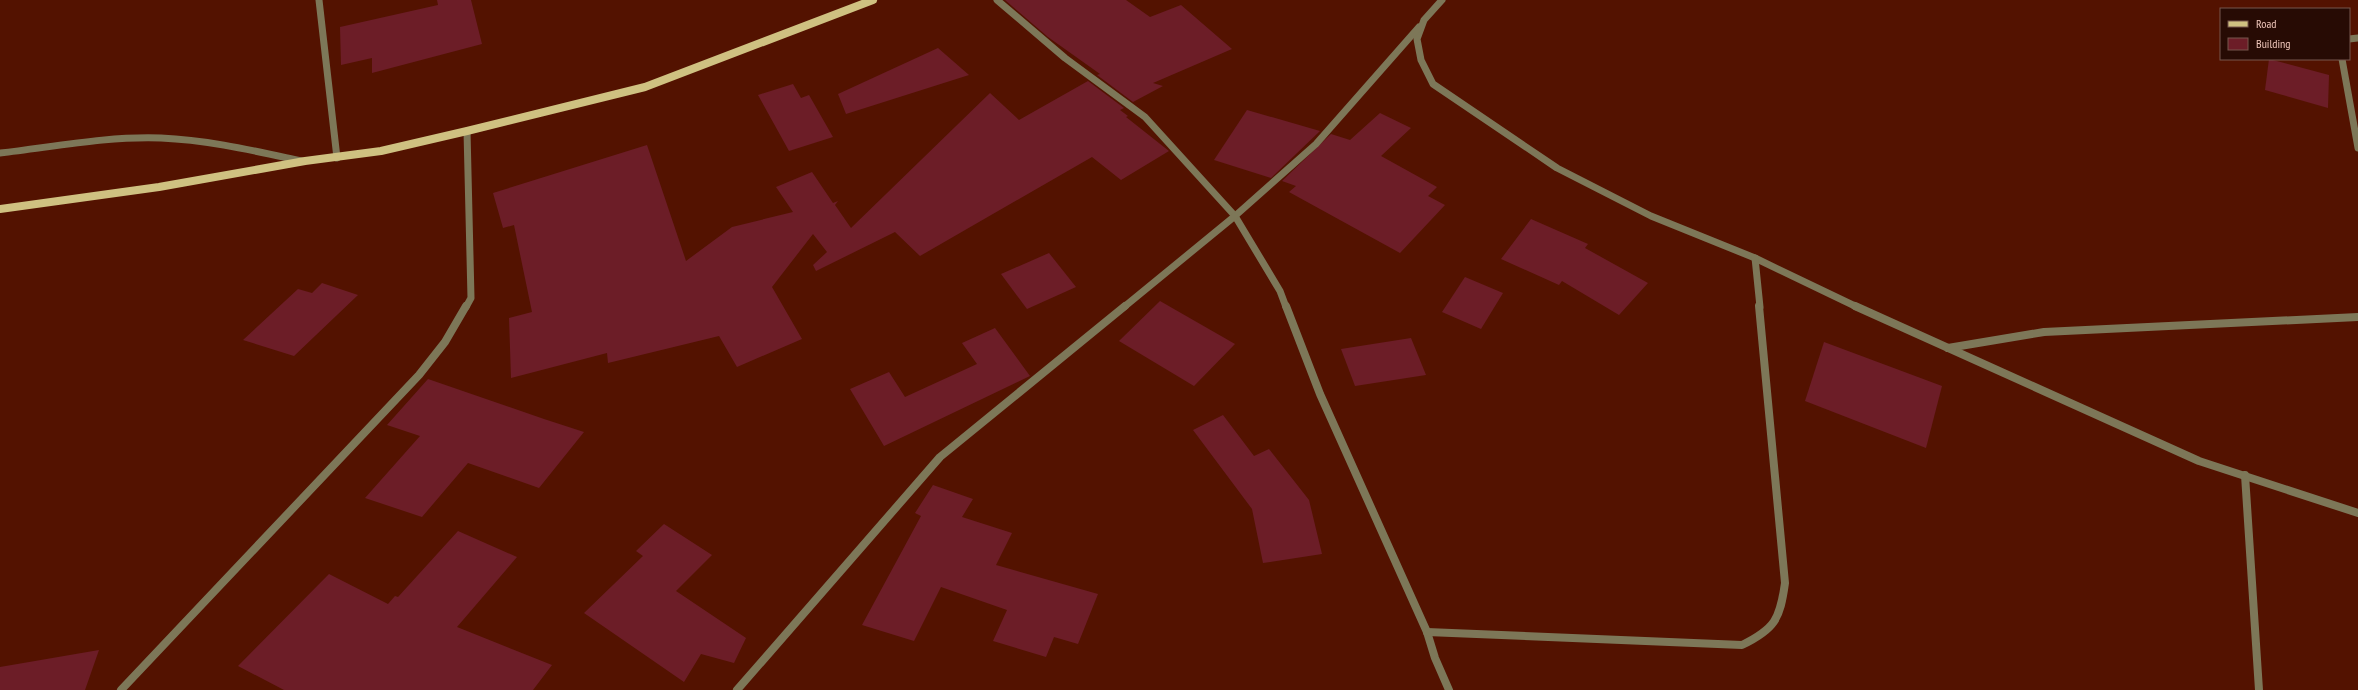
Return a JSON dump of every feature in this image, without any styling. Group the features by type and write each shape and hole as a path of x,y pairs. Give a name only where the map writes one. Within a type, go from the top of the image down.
{"main road":[{"path":"0,209 159,187 305,161 337,158 381,151 467,131 645,87 873,0"}],"street":[{"path":"319,0 337,158"},
{"path":"997,0 1022,24 1059,54 1145,117 1235,216 1280,291 1320,394 1427,632 1435,658 1449,690"},
{"path":"737,690 940,458 1235,216 1316,144 1420,26 1428,12 1442,0"},
{"path":"1420,26 1417,44 1420,62 1433,84 1557,168 1651,216 1755,258 1810,286 2200,461 2358,512"},
{"path":"2342,60 2358,148"},
{"path":"122,690 392,404 445,342 471,298 467,131"},
{"path":"0,153 140,138 200,142 305,161"},
{"path":"1427,632 1742,645 1767,633 1781,612 1784,583 1755,258"},
{"path":"1948,348 2044,332 2358,317"},
{"path":"2245,476 2259,690"}],"building":[{"path":"437,0 471,0 482,44 372,73 372,58 341,65 340,27 438,5"},
{"path":"1005,0 1126,0 1150,17 1181,5 1232,49 1153,83 1163,86 1133,102 1097,75 1100,74 1048,37"},
{"path":"938,48 969,75 846,114 838,94"},
{"path":"2269,60 2329,75 2328,108 2265,90"},
{"path":"1088,81 1124,108 1120,110 1128,116 1126,117 1169,151 1121,180 1092,157 920,256 895,232 816,271 813,265 827,252 813,234 772,287 802,339 737,367 719,336 608,363 607,353 511,378 509,318 532,312 514,225 503,228 493,193 647,145 686,261 732,227 793,212 776,187 812,172 833,203 838,201 835,205 851,228 990,93 1019,120"},
{"path":"793,84 801,98 809,95 833,137 789,151 758,95"},
{"path":"1247,110 1320,131 1271,178 1214,160"},
{"path":"1380,113 1411,128 1381,156 1437,187 1428,196 1445,205 1400,253 1289,192 1296,186 1282,181 1331,134 1350,140"},
{"path":"1531,219 1588,244 1585,248 1648,283 1619,315 1562,281 1559,285 1501,259"},
{"path":"1049,253 1076,287 1027,309 1001,274"},
{"path":"1465,277 1503,293 1481,329 1442,312"},
{"path":"322,283 358,295 294,356 243,340 298,289 312,293"},
{"path":"1160,301 1235,344 1194,386 1119,341"},
{"path":"995,328 1030,376 884,446 850,389 889,372 905,397 977,364 962,343"},
{"path":"1411,338 1426,375 1355,386 1341,349"},
{"path":"1824,342 1942,386 1926,448 1805,401"},
{"path":"428,379 584,432 539,488 468,463 422,517 365,498 420,436 387,425"},
{"path":"1223,415 1254,456 1269,449 1309,500 1322,554 1263,563 1252,509 1193,430"},
{"path":"933,485 973,499 962,517 1012,533 996,565 1098,594 1078,644 1054,637 1046,657 993,641 1007,610 941,587 914,641 862,625 921,516 915,513"},
{"path":"664,524 712,555 676,591 746,638 734,663 701,654 684,682 584,613 643,556 636,551"},
{"path":"458,531 517,557 457,627 552,665 533,690 284,690 238,666 329,574 388,604 395,596 398,597"},
{"path":"99,650 85,690 0,690 0,667"}]}
